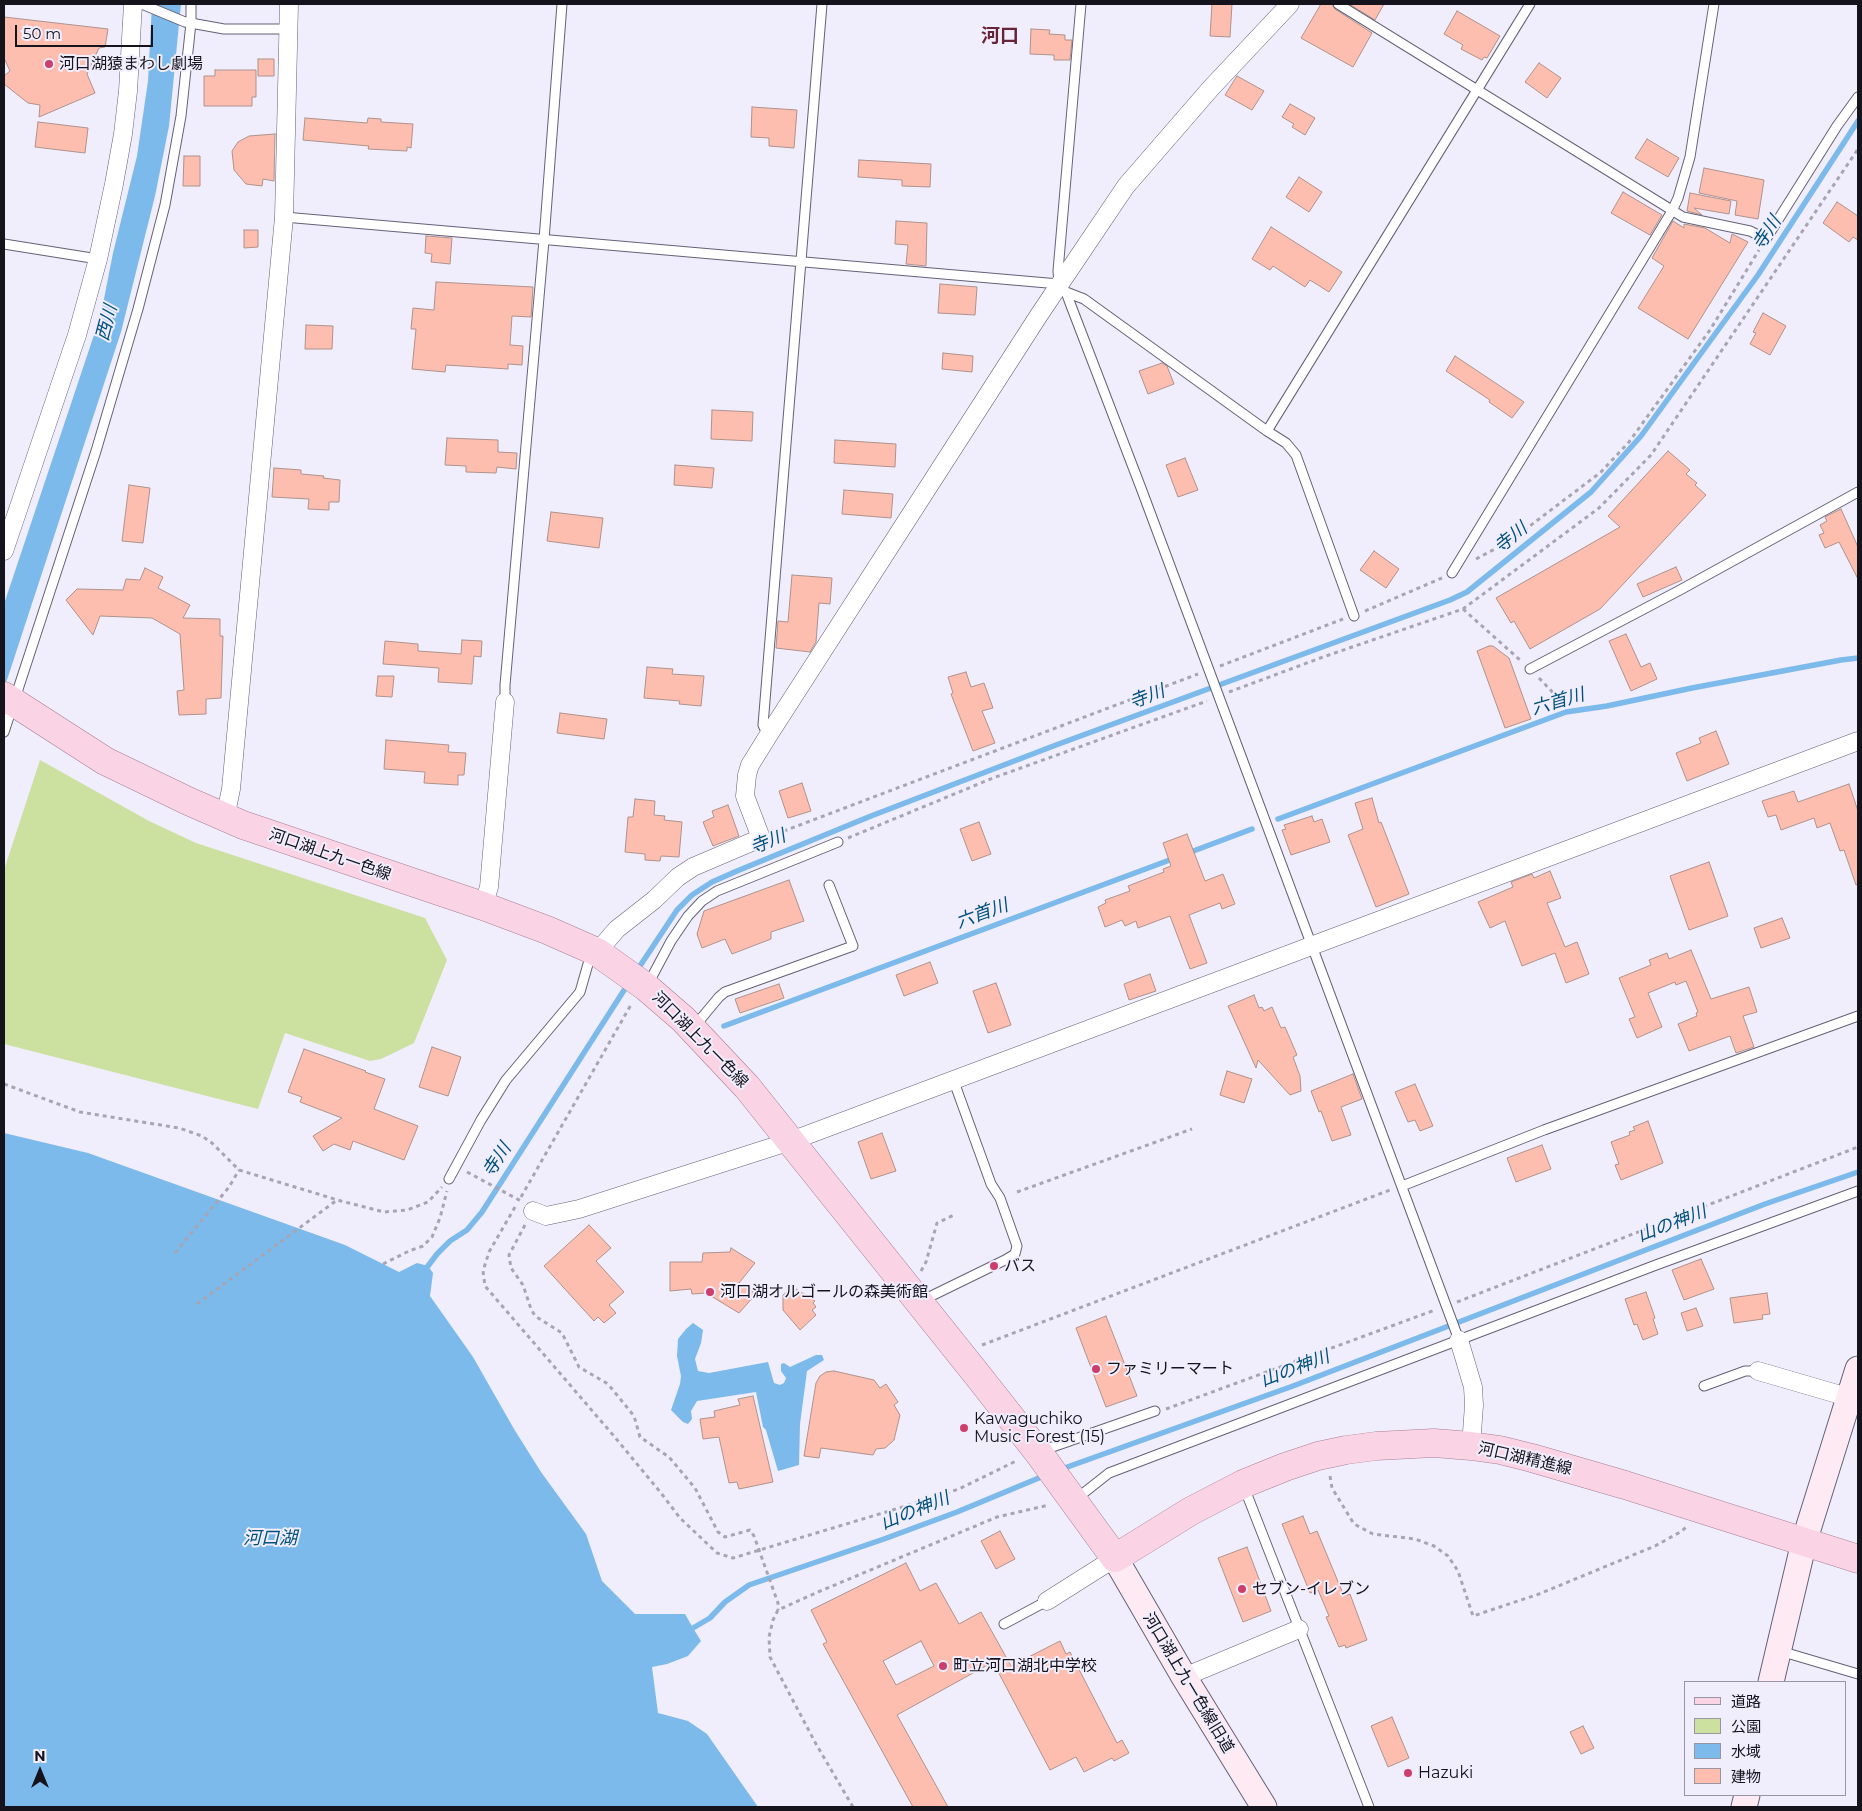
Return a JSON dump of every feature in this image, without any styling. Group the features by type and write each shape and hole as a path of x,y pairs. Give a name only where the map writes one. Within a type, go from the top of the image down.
{"main road":[{"name":"河口湖上九一色線","path":"8,699 105,760 225,818 483,906 547,930 603,956 641,989 693,1029 747,1087 961,1354 1065,1498 1115,1558"},
{"name":"河口湖精進線","path":"1115,1558 1191,1511 1243,1484 1285,1467 1331,1453 1376,1446 1434,1443 1471,1446 1532,1458 1700,1508 1858,1559"}],"street":[{"path":"4,551 77,335 98,259 124,134 135,4"},
{"path":"225,818 232,779 284,217 289,4"},
{"path":"603,956 617,929 654,900 685,872 709,859 761,838 745,796 750,765 768,736 1062,288 1126,186 1211,88 1290,4"},
{"path":"483,906 488,887 505,702"},
{"path":"526,1205 546,1216 579,1209 791,1141 1858,741"},
{"path":"1458,1337 1473,1387 1474,1405 1471,1446"},
{"path":"1771,1681 1804,1542 1854,1398 1858,1369"},
{"path":"1758,1371 1854,1398"},
{"path":"1047,1601 1115,1558"},
{"name":"河口湖上九一色線旧道","path":"1115,1558 1184,1677 1264,1807"},
{"path":"1184,1677 1299,1629"}],"lane":[{"path":"135,4 188,23 224,29 288,29"},
{"path":"4,732 8,699 96,451 138,309 165,205 181,116 191,4"},
{"path":"505,702 562,4"},
{"path":"768,736 763,726 822,4"},
{"path":"1081,4 1059,261 1062,288 1142,488 1458,1337"},
{"path":"1338,4 1672,211 1683,217 1750,231 1766,239 1837,126 1858,97"},
{"path":"1266,431 1530,4"},
{"path":"1452,572 1672,211 1678,198 1690,157 1714,4"},
{"path":"284,217 801,261 1062,288 1084,299 1266,431 1286,443 1296,455 1354,616"},
{"path":"4,244 98,259"},
{"path":"1530,669 1680,590 1858,492"},
{"path":"641,989 688,916 702,901 717,892 838,842"},
{"path":"693,1029 725,992 853,946 830,885"},
{"path":"450,1176 506,1080 580,992 588,964 603,956"},
{"path":"1402,1186 1544,1130 1858,1016"},
{"path":"919,1302 1005,1260 1015,1254 1017,1246 1000,1198 991,1184 953,1079"},
{"path":"1065,1498 1109,1473 1458,1337 1858,1191"},
{"path":"1704,1386 1745,1371 1758,1371"},
{"path":"1035,1456 1155,1410"},
{"path":"1243,1484 1369,1807"},
{"path":"1004,1624 1047,1601"},
{"path":"1778,1651 1858,1674"}],"path":[{"path":"838,842 993,778 1218,694 1463,609 1599,508 1650,455 1858,149"},
{"path":"761,838 782,833 1354,616 1437,582 1452,572 1510,542 1602,472 1629,442 1710,330 1766,239"},
{"path":"1463,609 1530,669 1562,702"},
{"path":"641,989 526,1205 509,1255 511,1268 523,1285 535,1316 562,1333 579,1367 608,1384 634,1416 640,1437 669,1456 695,1488 718,1532 725,1537 750,1530 762,1557 778,1603 778,1610 773,1620 770,1637 770,1657 816,1744 853,1807"},
{"path":"4,1084 80,1112 179,1128 202,1136 212,1143 239,1170 337,1200 384,1212 407,1210 428,1202 450,1176"},
{"path":"1018,1192 1192,1129"},
{"path":"1155,1410 1164,1410 1448,1309 1858,1147"},
{"path":"463,1169 526,1205"},
{"path":"174,1253 229,1187 239,1170"},
{"path":"383,1264 423,1246 432,1237 440,1218 450,1176"},
{"path":"961,1354 1229,1250 1402,1186"},
{"path":"197,1304 337,1200"},
{"path":"526,1205 489,1252 483,1271 484,1286 613,1435 680,1518 717,1553 733,1558 960,1489 1035,1456"},
{"path":"920,1273 926,1262 937,1223 954,1215"},
{"path":"1331,1453 1330,1471 1332,1488 1354,1524 1373,1534 1415,1539 1434,1546 1448,1556 1458,1571 1473,1616 1539,1594 1656,1546 1682,1532 1700,1508"},
{"path":"778,1610 997,1517 1065,1498"}],"green space":[{"path":"40,760 149,821 196,843 425,918 447,960 414,1043 381,1059 370,1061 285,1033 258,1109 4,1044 4,870"}],"water":[{"name":"西川","path":"152,4 181,4 169,126 155,196 121,332 4,689 4,604 101,314 113,253 137,156 148,81"},
{"name":"河口湖","path":"4,1133 88,1153 345,1245 399,1272 417,1263 428,1266 433,1273 430,1296 473,1357 541,1472 586,1534 602,1581 635,1614 685,1614 701,1641 688,1656 667,1664 652,1667 658,1713 688,1721 707,1734 758,1807 4,1807"},
{"path":"693,1323 703,1330 701,1343 695,1359 698,1371 709,1373 768,1362 774,1383 780,1385 784,1383 786,1378 781,1371 781,1364 784,1363 790,1367 816,1355 822,1355 824,1360 807,1371 800,1424 799,1465 778,1471 766,1430 763,1427 756,1392 697,1401 691,1411 692,1419 688,1424 683,1422 671,1410 681,1376 677,1356 678,1339"}],"building":[{"path":"1212,4 1232,4 1230,37 1210,36"},
{"path":"1321,4 1332,4 1335,9 1372,33 1353,67 1301,38"},
{"path":"1349,4 1384,4 1375,20"},
{"path":"1457,11 1500,36 1487,58 1484,57 1482,60 1461,49 1463,45 1444,34"},
{"name":"河口湖猿まわし劇場","path":"4,17 108,29 105,47 99,48 87,74 95,93 39,117 40,105 28,103 4,84 4,76 10,71 4,58"},
{"path":"1031,29 1050,30 1049,34 1065,35 1065,40 1072,40 1070,60 1054,60 1054,55 1030,54"},
{"path":"258,59 274,59 274,76 258,76"},
{"path":"1539,63 1561,78 1547,98 1525,82"},
{"path":"215,70 256,70 256,97 252,97 252,106 204,106 204,76 215,76"},
{"path":"1237,76 1264,91 1252,110 1225,95"},
{"path":"1290,104 1315,118 1305,135 1292,127 1294,124 1282,117"},
{"path":"752,107 797,110 794,148 769,146 769,138 751,137"},
{"path":"305,118 367,123 368,118 381,119 381,122 413,124 411,148 407,147 407,151 368,149 369,146 303,140"},
{"path":"38,122 88,128 85,153 35,147"},
{"path":"275,134 274,181 263,179 262,186 246,184 234,170 232,151 238,142 249,136"},
{"path":"1647,139 1679,158 1668,177 1635,158"},
{"path":"184,156 200,156 200,186 183,186"},
{"path":"859,160 931,164 930,187 902,186 902,180 858,177"},
{"path":"1704,168 1764,180 1758,219 1735,215 1737,201 1699,193"},
{"path":"1299,177 1322,192 1309,212 1286,197"},
{"path":"1623,192 1662,215 1650,235 1611,213"},
{"path":"1690,193 1731,201 1729,214 1694,208 1702,215 1687,211"},
{"path":"1837,202 1858,216 1858,240 1853,237 1849,242 1823,223"},
{"path":"896,221 927,223 926,266 906,264 908,245 895,244"},
{"path":"1673,221 1684,228 1684,224 1705,228 1730,243 1732,234 1748,242 1688,339 1638,308 1664,266 1652,258"},
{"path":"1271,227 1342,272 1329,292 1310,280 1305,287 1273,266 1270,270 1252,259"},
{"path":"244,230 258,230 258,247 244,248"},
{"path":"426,236 452,238 450,264 431,262 432,254 425,253"},
{"path":"436,282 533,287 531,317 512,316 510,345 523,346 522,365 508,364 508,369 446,365 445,372 412,369 416,329 411,329 413,308 434,310"},
{"path":"940,284 977,287 975,315 938,313"},
{"path":"1763,313 1786,326 1770,355 1750,344 1756,333 1753,332"},
{"path":"306,325 333,326 332,349 305,349"},
{"path":"943,353 973,356 972,372 942,369"},
{"path":"1455,356 1524,402 1512,418 1489,402 1490,400 1446,371"},
{"path":"1162,363 1167,366 1174,384 1148,394 1139,371"},
{"path":"712,410 753,412 752,441 711,439"},
{"path":"447,438 498,440 498,452 517,453 516,469 497,467 496,473 466,472 466,466 445,465"},
{"path":"835,440 896,444 895,467 834,463"},
{"path":"1668,451 1690,470 1686,474 1697,483 1695,485 1706,495 1600,609 1530,649 1514,621 1511,623 1496,598 1620,527 1608,516"},
{"path":"1185,458 1198,490 1178,497 1166,465"},
{"path":"675,465 714,468 712,488 674,485"},
{"path":"274,468 301,470 301,474 324,476 323,478 340,480 339,502 329,502 329,510 308,509 309,499 272,497"},
{"path":"129,485 150,488 143,543 122,541"},
{"path":"844,490 893,494 891,518 842,514"},
{"path":"1841,509 1858,547 1858,579 1839,542 1825,548 1819,535 1824,533 1820,525 1827,521 1825,517"},
{"path":"551,512 603,518 599,548 547,541"},
{"path":"1374,551 1399,569 1386,588 1360,570"},
{"path":"1676,567 1682,580 1643,597 1637,584"},
{"path":"145,568 163,577 158,588 190,605 183,618 220,619 220,636 223,636 221,698 206,699 206,714 179,715 177,691 184,690 180,634 152,618 100,616 93,635 66,600 77,589 123,590 126,579 140,580"},
{"path":"792,575 832,578 830,604 819,603 816,642 810,652 776,648 778,621 788,622"},
{"path":"1626,634 1641,667 1650,663 1657,679 1631,691 1609,641"},
{"path":"462,640 482,641 481,657 474,656 472,684 438,682 439,668 383,664 385,641 418,644 418,651 461,654"},
{"path":"1493,646 1509,658 1531,719 1505,728 1477,651"},
{"path":"647,667 673,669 672,674 704,676 701,706 679,704 680,701 644,698"},
{"path":"966,672 971,687 984,683 993,708 982,711 995,743 973,751 951,694 953,693 948,677"},
{"path":"378,676 394,676 392,697 376,696"},
{"path":"560,713 607,719 604,739 557,733"},
{"path":"1716,731 1729,764 1687,781 1676,753 1701,743 1699,738"},
{"path":"386,740 449,745 448,752 466,753 464,775 458,775 458,785 424,783 425,772 384,769"},
{"path":"802,783 811,811 788,818 779,791"},
{"path":"1849,784 1858,811 1858,884 1856,885 1844,850 1840,851 1830,823 1817,828 1814,818 1781,830 1776,815 1768,817 1762,801 1794,791 1798,802"},
{"path":"1372,798 1379,823 1381,822 1409,894 1376,907 1348,835 1363,829 1355,803"},
{"path":"635,799 655,801 654,815 665,816 664,820 682,822 679,857 661,856 660,861 645,860 645,854 625,852 628,817 633,817"},
{"path":"728,805 739,836 713,846 703,822 714,817 712,811"},
{"path":"1312,816 1314,822 1322,819 1330,842 1291,855 1282,830 1286,829 1284,825"},
{"path":"979,822 991,854 972,861 960,829"},
{"path":"1187,834 1205,881 1223,874 1235,904 1222,909 1220,903 1189,915 1207,963 1190,969 1170,916 1138,928 1136,921 1125,926 1122,920 1105,927 1098,907 1106,903 1105,900 1130,891 1128,886 1164,872 1163,869 1171,866 1163,843"},
{"path":"1709,862 1728,916 1689,930 1670,876"},
{"path":"1550,871 1561,898 1547,903 1565,947 1577,942 1589,974 1566,983 1555,953 1522,966 1505,921 1490,928 1478,902 1513,887 1511,882 1532,874 1534,878"},
{"path":"789,880 804,921 771,932 771,939 732,954 725,939 702,948 697,934 704,911"},
{"path":"1782,918 1790,938 1761,948 1754,928"},
{"path":"1691,950 1711,999 1749,987 1757,1012 1743,1016 1754,1047 1736,1053 1730,1036 1689,1051 1678,1024 1697,1016 1696,1013 1698,1012 1686,981 1676,985 1675,982 1648,993 1662,1027 1637,1038 1629,1019 1635,1017 1619,978 1651,965 1649,960 1667,953 1669,959"},
{"path":"930,962 938,983 904,996 896,975"},
{"path":"1150,974 1156,991 1129,1000 1124,984"},
{"path":"996,983 1011,1025 988,1033 973,991"},
{"path":"779,984 784,998 740,1013 735,999"},
{"path":"1254,995 1259,1008 1262,1007 1264,1011 1272,1007 1281,1028 1285,1027 1297,1055 1293,1057 1300,1076 1301,1091 1290,1095 1258,1060 1256,1068 1228,1006"},
{"path":"432,1047 461,1057 448,1096 419,1087"},
{"path":"304,1049 385,1079 374,1109 418,1126 404,1160 353,1141 350,1150 334,1144 323,1151 313,1136 342,1118 300,1102 302,1097 288,1092"},
{"path":"1227,1071 1252,1079 1244,1103 1220,1095"},
{"path":"1353,1074 1362,1099 1341,1107 1351,1135 1332,1141 1311,1091"},
{"path":"1415,1084 1433,1126 1420,1131 1415,1120 1408,1122 1395,1092"},
{"path":"1648,1121 1663,1163 1621,1180 1615,1165 1619,1164 1611,1142 1630,1135 1629,1132 1635,1130 1633,1127"},
{"path":"882,1133 896,1171 871,1179 858,1142"},
{"path":"1542,1145 1551,1169 1516,1182 1507,1158"},
{"path":"589,1225 611,1248 596,1261 624,1292 609,1305 616,1313 604,1323 598,1317 594,1321 544,1266"},
{"path":"731,1248 755,1263 739,1283 756,1294 739,1313 706,1293 692,1294 691,1289 670,1291 670,1262 702,1262 703,1253 730,1252"},
{"path":"1701,1259 1714,1289 1684,1300 1672,1270"},
{"path":"793,1287 815,1301 813,1303 816,1307 812,1310 816,1315 800,1330 783,1310 783,1295"},
{"path":"1646,1292 1655,1318 1653,1319 1658,1334 1643,1340 1637,1324 1634,1325 1625,1299"},
{"path":"1767,1293 1770,1314 1762,1315 1763,1319 1734,1323 1730,1298"},
{"path":"1696,1308 1703,1326 1687,1331 1681,1313"},
{"path":"1106,1316 1137,1396 1106,1407 1076,1328"},
{"path":"834,1371 874,1380 880,1388 886,1384 898,1402 894,1405 900,1415 894,1440 885,1448 876,1449 873,1455 821,1448 819,1458 804,1456 816,1383 820,1376 826,1372"},
{"path":"753,1396 773,1482 739,1489 737,1482 729,1483 719,1437 703,1439 700,1419 715,1417 714,1411 740,1405 738,1399"},
{"path":"1303,1516 1310,1534 1317,1531 1344,1596 1350,1594 1367,1640 1346,1648 1345,1645 1339,1647 1326,1617 1329,1616 1318,1590 1310,1593 1282,1524"},
{"path":"1000,1531 1015,1559 996,1569 981,1541"},
{"path":"1247,1547 1271,1611 1243,1622 1218,1558"},
{"path":"906,1563 920,1591 936,1583 959,1624 981,1612 1011,1666 1060,1641 1066,1654 1070,1652 1117,1743 1122,1740 1129,1753 1114,1761 1112,1758 1084,1772 1076,1757 1050,1770 993,1662 897,1715 948,1807 913,1807 823,1644 827,1642 811,1610","holes":["921,1641 934,1666 896,1685 883,1661"]},
{"path":"1392,1717 1409,1758 1388,1767 1371,1726"},
{"path":"1583,1726 1594,1748 1581,1754 1570,1732"}],"waterway":[{"name":"寺川","path":"636,972 677,910 692,895 712,882 871,816 1056,745 1450,600 1467,592 1591,492 1641,436 1758,275 1858,121"},
{"name":"六首川","path":"1278,819 1566,712 1607,706 1692,688 1858,658"},
{"name":"六首川","path":"1188,853 1252,829"},
{"name":"六首川","path":"724,1026 1175,858"},
{"name":"寺川","path":"428,1266 437,1254 450,1241 467,1230 482,1212 628,984"},
{"name":"山の神川","path":"1059,1470 1293,1386 1765,1204 1858,1172"},
{"name":"山の神川","path":"693,1628 710,1618 725,1602 749,1585 957,1512 1046,1475"}],"place":[{"name":"河口湖猿まわし劇場","path":"49,64"},
{"name":"バス","path":"994,1266"},
{"name":"河口湖オルゴールの森美術館","path":"710,1292"},
{"name":"ファミリーマート","path":"1096,1369"},
{"name":"Kawaguchiko Music Forest (15)","path":"964,1428"},
{"name":"セブン-イレブン","path":"1242,1589"},
{"name":"町立河口湖北中学校","path":"943,1666"},
{"name":"Hazuki","path":"1408,1773"}],"district":[{"name":"河口","path":"1000,36"}]}
